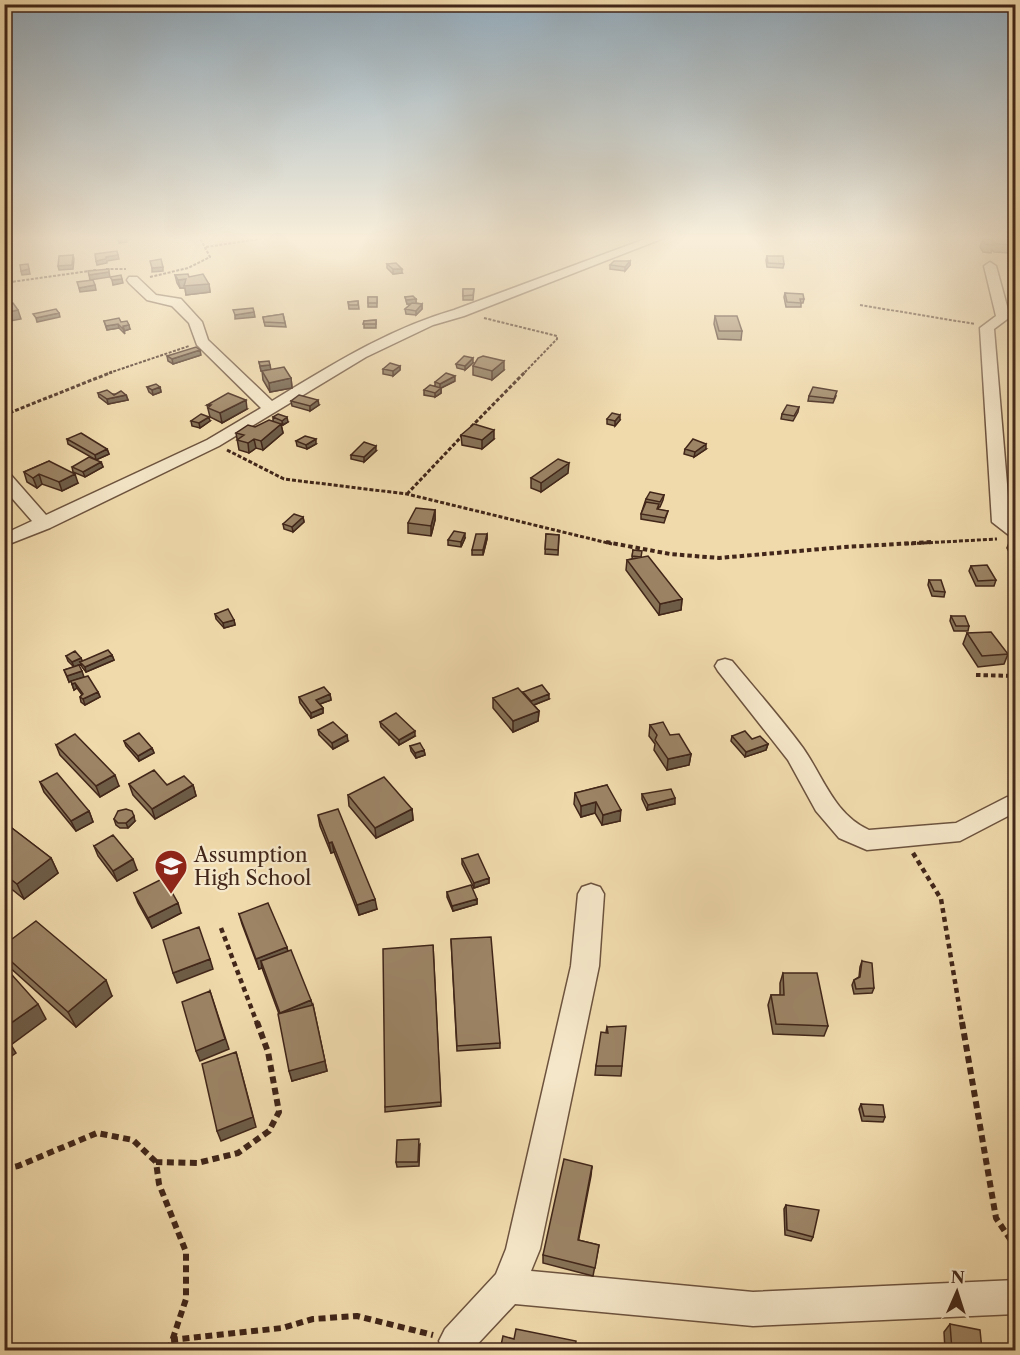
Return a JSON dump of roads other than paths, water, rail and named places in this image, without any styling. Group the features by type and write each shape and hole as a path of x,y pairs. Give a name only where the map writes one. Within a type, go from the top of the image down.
{"street":[{"path":"154,299 176,302 195,322 202,342 271,409"},
{"path":"4,541 213,443 361,354 428,322 495,299"},
{"path":"998,299 1003,317 987,328 1001,522 1009,535"},
{"path":"4,478 44,524"},
{"path":"725,666 796,755 824,805 848,831 867,840 960,832 1007,806 1016,807"},
{"path":"457,1341 508,1286 523,1249 585,966 591,894"},
{"path":"508,1286 753,1309 1016,1297"}],"place":[{"name":"Assumption High School","path":"171,895"}]}
